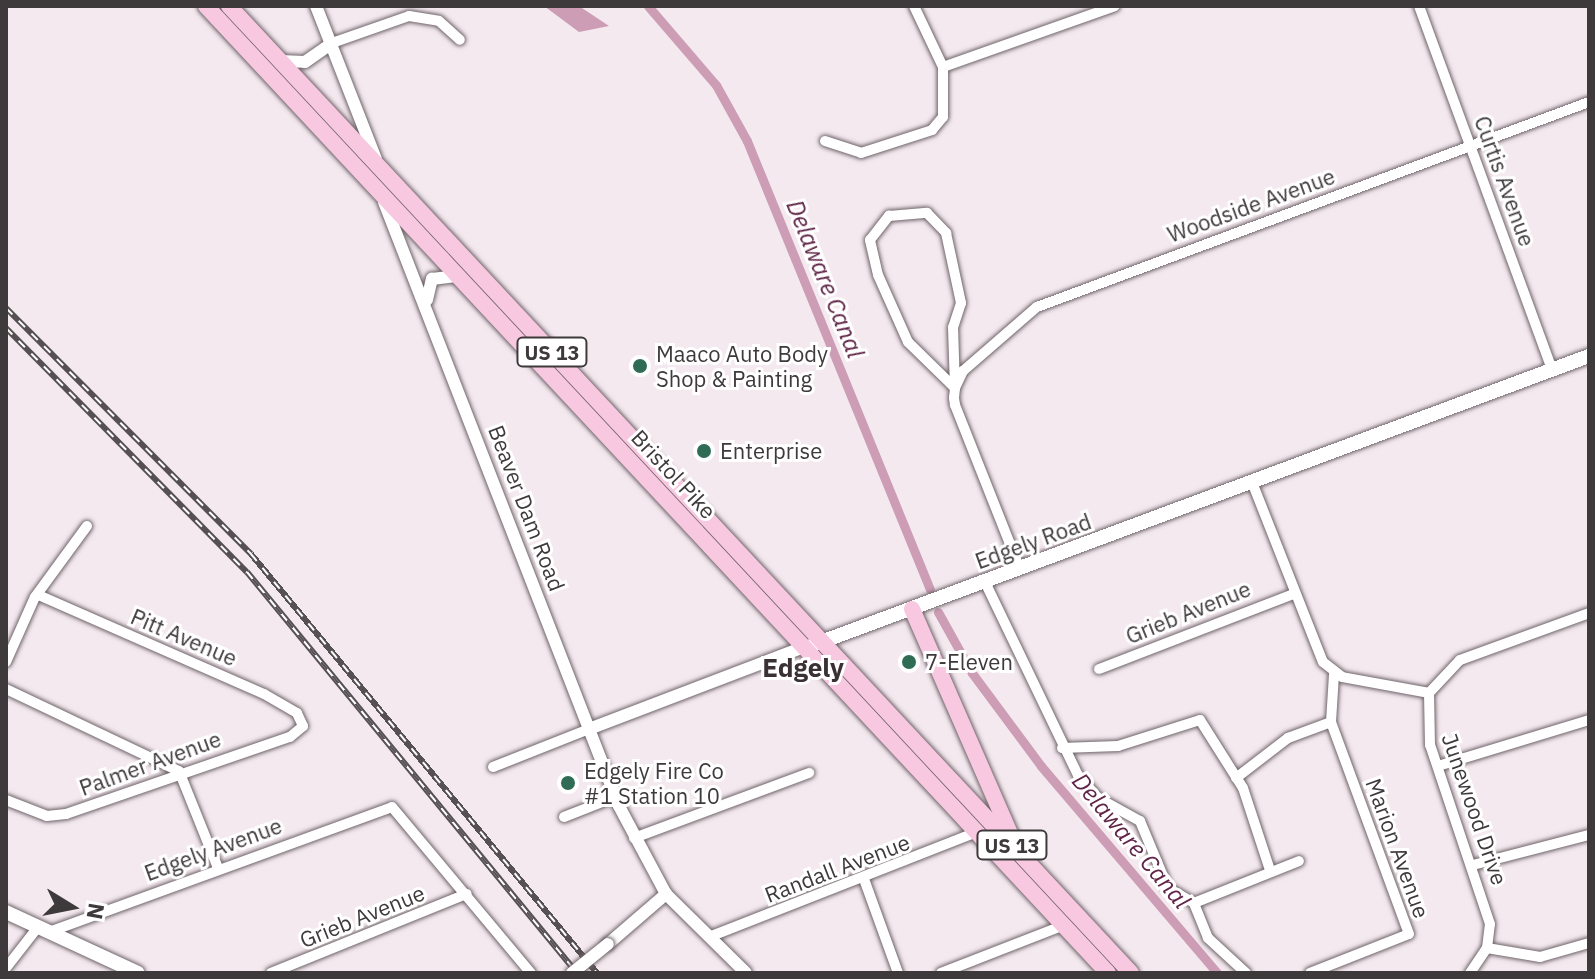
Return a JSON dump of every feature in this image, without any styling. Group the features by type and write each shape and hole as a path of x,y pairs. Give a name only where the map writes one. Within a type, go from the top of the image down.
{"highway":[{"name":"Bristol Pike","path":"206,6 1108,973"},
{"name":"Bristol Pike","path":"229,6 1131,973"},
{"path":"912,609 1018,851"}],"main road":[{"name":"Edgely Road","path":"804,647 1589,356"},
{"path":"6,912 138,973"}],"street":[{"path":"316,6 380,167"},
{"path":"825,141 861,153 932,130 942,120 943,67 926,41 914,6"},
{"path":"943,67 1115,6"},
{"name":"Curtis Avenue","path":"1419,6 1552,370"},
{"path":"280,61 305,62 332,43 409,16 439,21 460,40"},
{"name":"Woodside Avenue","path":"955,388 996,338 1037,307 1589,102"},
{"name":"Beaver Dam Road","path":"377,189 427,300 615,797 634,838 666,894 746,973"},
{"path":"955,388 908,342 878,275 870,240 889,216 927,213 946,233 961,303 953,327 955,388 955,405 1020,569"},
{"path":"427,300 432,279 458,276"},
{"path":"1252,482 1311,643 1334,674 1429,693 1460,660 1589,613"},
{"path":"6,662 38,595 87,526"},
{"path":"985,582 1062,748 1098,798 1140,821 1168,888 1194,903 1208,938 1246,973"},
{"name":"Grieb Avenue","path":"1099,669 1293,594"},
{"name":"Pitt Avenue","path":"38,595 264,694 297,713 303,726"},
{"name":"Edgely Road","path":"493,767 804,647"},
{"name":"Marion Avenue","path":"1310,973 1409,934 1331,722 1334,674"},
{"path":"6,689 179,771 218,868"},
{"name":"Junewood Drive","path":"1429,693 1425,719 1490,924 1487,948"},
{"path":"1062,748 1118,746 1200,720 1236,778 1270,870"},
{"path":"1438,766 1589,720"},
{"path":"1236,778 1288,738 1331,722"},
{"name":"Palmer Avenue","path":"6,800 58,816 179,771 290,737 303,726"},
{"path":"634,838 809,773"},
{"path":"564,817 615,797"},
{"name":"Edgely Avenue","path":"43,930 392,807 467,894"},
{"name":"Randall Avenue","path":"709,937 864,879 977,832"},
{"path":"1473,865 1589,835"},
{"path":"1194,903 1270,870 1299,861"},
{"path":"864,879 898,973"},
{"path":"467,894 531,973"},
{"name":"Grieb Avenue","path":"271,973 467,894"},
{"path":"572,973 666,894"},
{"path":"941,973 1064,925"},
{"path":"6,968 43,930"},
{"path":"1470,973 1487,948 1540,957 1589,943"}],"shaded area":[{"path":"544,6 579,6 609,26 579,32"}],"waterway":[{"name":"Delaware Canal","path":"648,6 716,85 747,141 930,589"},
{"name":"Delaware Canal","path":"938,612 972,673 1041,766 1217,973"}],"railway":[{"path":"6,308 251,554 597,973"},
{"path":"6,328 247,572 577,973"}],"place":[{"name":"Maaco Auto Body Shop & Painting","path":"640,366"},
{"name":"Enterprise","path":"704,451"},
{"name":"7-Eleven","path":"909,662"},
{"name":"Edgely Fire Co #1 Station 10","path":"568,783"}],"district":[{"name":"Edgely","path":"803,668"}]}
